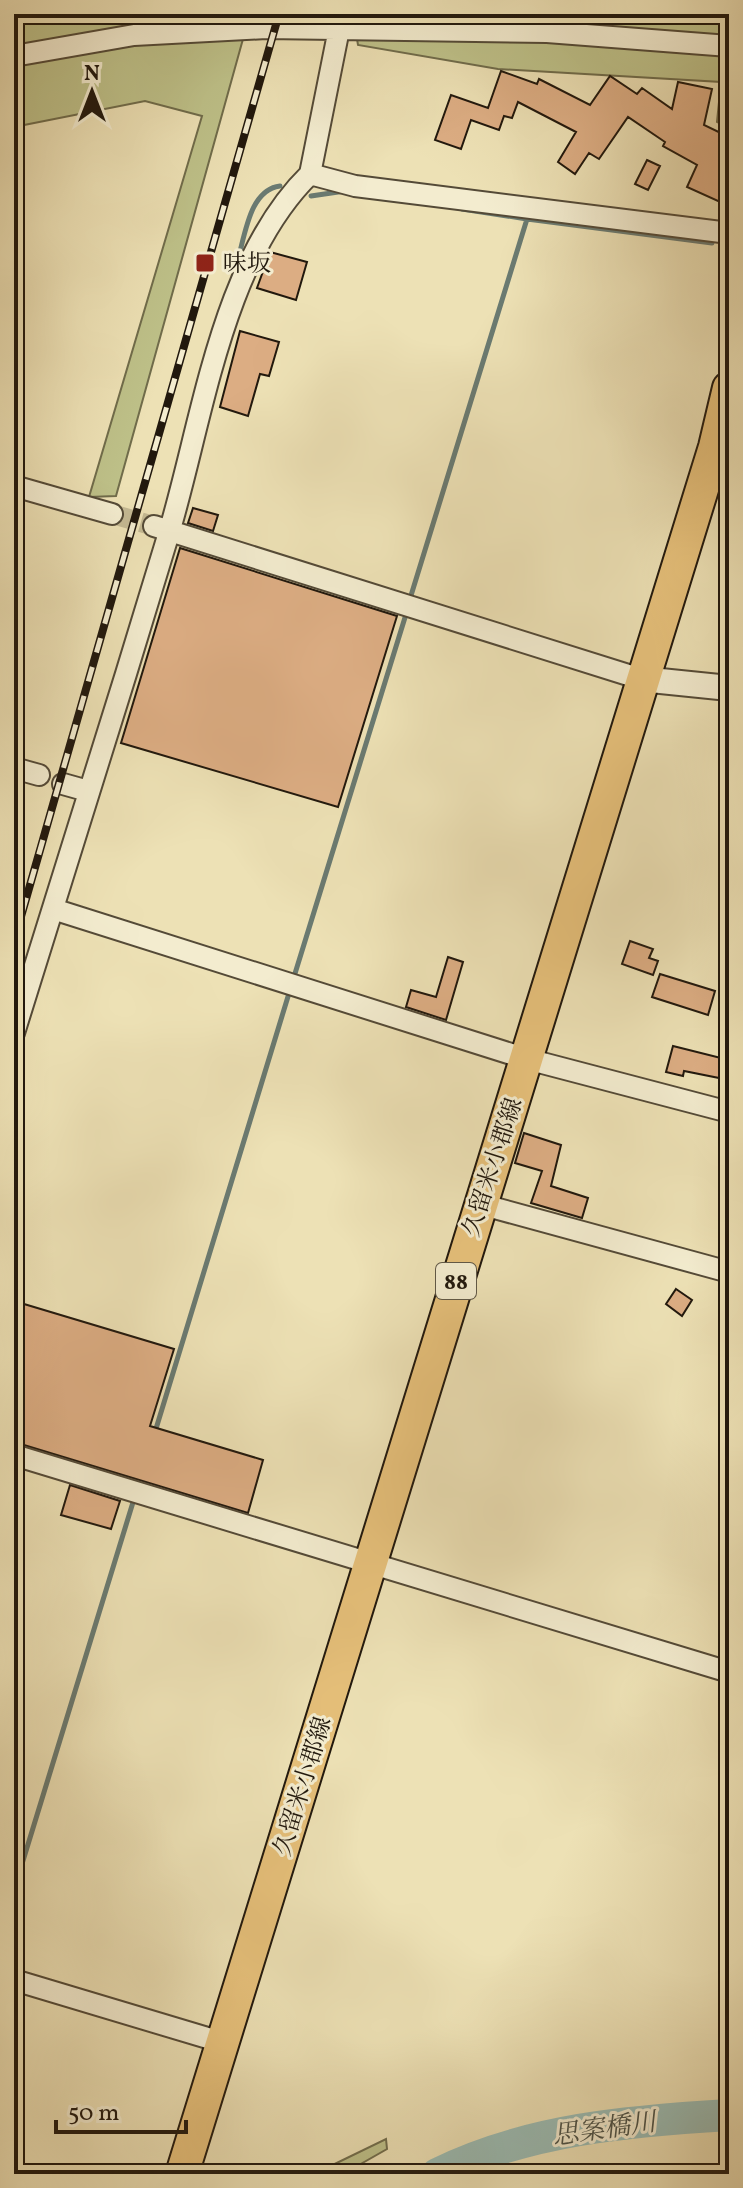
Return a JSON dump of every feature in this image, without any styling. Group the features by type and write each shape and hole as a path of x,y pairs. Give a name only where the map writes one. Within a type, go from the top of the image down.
{"main road":[{"name":"久留米小郡線","path":"182,2174 715,447 729,388"}],"street":[{"path":"14,56 134,35 266,28 547,32 729,46"},
{"path":"14,1033 88,791 161,530 222,339 248,265 289,195 310,174 339,29"},
{"path":"310,174 355,186 729,233"},
{"path":"14,486 112,514"},
{"path":"161,530 641,679 729,688"},
{"path":"14,768 39,775"},
{"path":"63,784 88,791"},
{"path":"53,909 527,1059 729,1112"},
{"path":"480,1204 729,1272"},
{"path":"14,1455 729,1672"},
{"path":"14,1980 221,2042"}],"green space":[{"path":"14,14 729,14 729,128 717,122 721,82 498,69 358,45 354,21 248,21 116,496 89,497 202,116 145,101 14,127"},
{"path":"386,2139 387,2149 343,2174 314,2174"}],"building":[{"path":"501,71 537,84 539,79 590,105 610,76 637,94 642,88 672,109 678,82 712,89 704,125 729,137 729,206 687,187 697,165 663,146 665,142 628,117 599,159 589,153 575,174 558,162 576,132 518,102 512,118 504,116 499,130 471,120 461,149 435,140 451,95 488,108"},
{"path":"647,160 660,166 648,190 635,184"},
{"path":"270,252 307,262 296,300 257,288"},
{"path":"240,331 279,342 269,376 260,374 248,416 220,407"},
{"path":"193,508 218,515 213,531 188,523"},
{"path":"180,548 397,616 338,807 121,743"},
{"path":"630,941 653,949 649,958 658,961 653,975 622,964"},
{"path":"448,957 463,962 446,1020 406,1007 411,990 436,997"},
{"path":"660,974 715,991 708,1015 652,997"},
{"path":"673,1046 729,1060 729,1080 684,1071 683,1076 666,1072"},
{"path":"524,1133 561,1145 551,1186 588,1198 582,1218 531,1203 542,1171 515,1163"},
{"path":"676,1289 692,1300 682,1316 666,1304"},
{"path":"14,1301 174,1349 150,1426 263,1460 248,1513 14,1442"},
{"path":"70,1485 120,1501 111,1529 61,1515"}],"waterway":[{"path":"236,266 254,206 269,189 280,186"},
{"path":"311,196 345,191"},
{"path":"462,209 527,219"},
{"path":"409,602 527,219 712,243"},
{"path":"293,980 407,611"},
{"path":"155,1432 290,990"},
{"path":"14,1890 134,1499"},
{"name":"思案橋川","path":"437,2174 472,2159 543,2137 617,2124 729,2115"}],"tunnel":[{"path":"112,514 154,526"}],"railway":[{"path":"14,941 279,14"}],"place":[{"name":"味坂","path":"205,263"}]}
